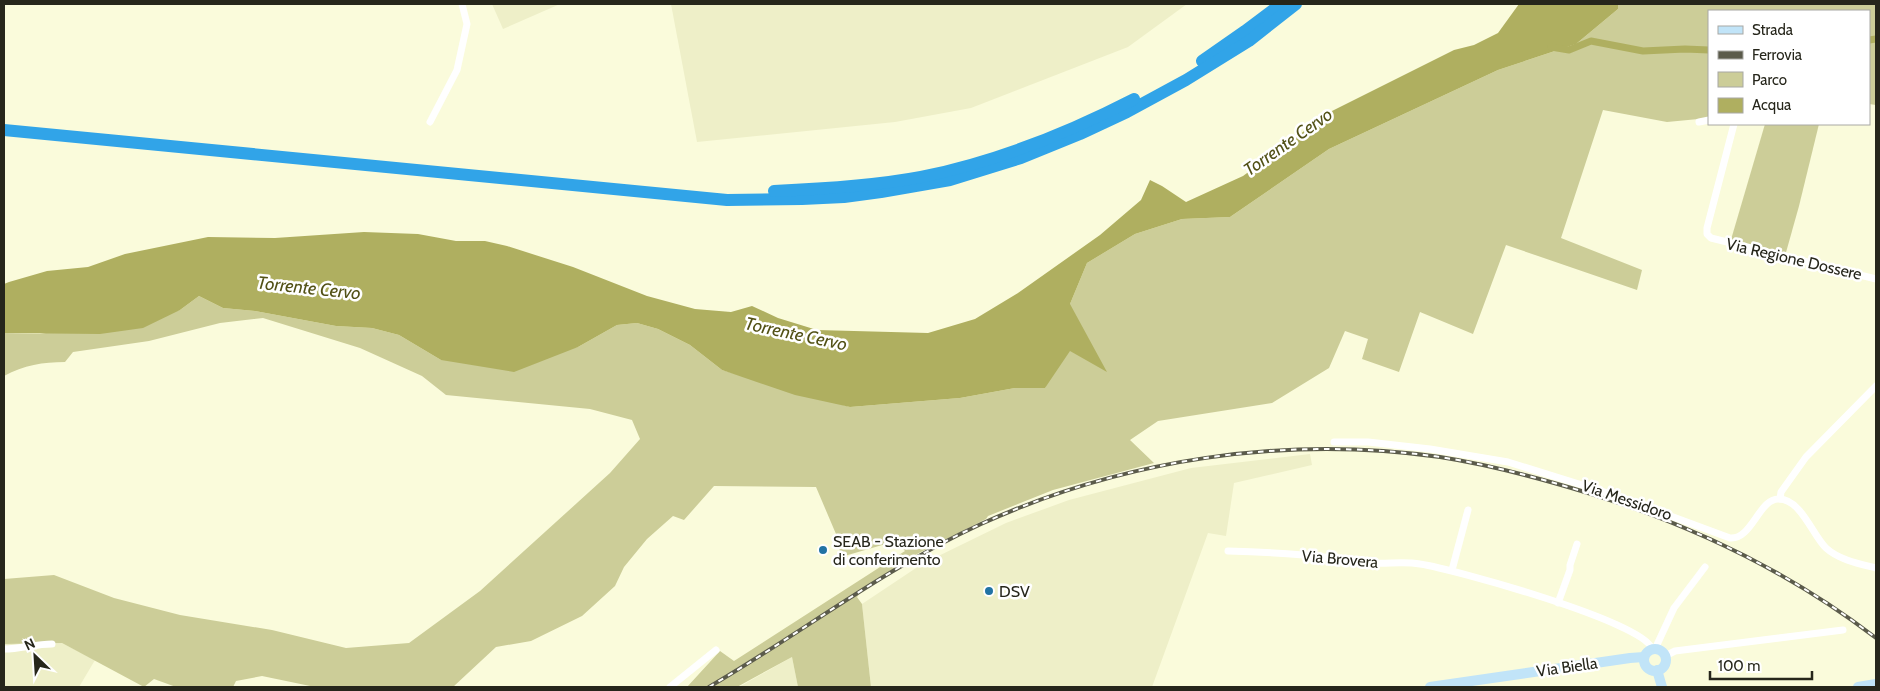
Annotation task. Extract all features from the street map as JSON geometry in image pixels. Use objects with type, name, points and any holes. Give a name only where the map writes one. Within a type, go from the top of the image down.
[{"type":"highway","points":[[4,121],[725,194],[842,187],[921,177],[980,162],[1018,150],[1074,127],[1184,72],[1245,31],[1280,4]]},
{"type":"highway","points":[[4,130],[727,200],[844,197],[950,180],[1021,158],[1080,134],[1127,112],[1186,80],[1249,41],[1296,4]]},
{"type":"street","points":[[430,122],[457,70],[467,24],[462,4]]},
{"type":"street","points":[[1699,122],[1708,120]]},
{"type":"street","name":"Via Regione Dossere","points":[[1734,125],[1707,234],[1711,238],[1876,279]]},
{"type":"street","points":[[1876,386],[1806,457],[1781,492],[1780,499],[1786,500],[1805,516],[1818,539],[1827,549],[1839,557],[1876,568]]},
{"type":"street","name":"Via Messidoro","points":[[1334,442],[1368,442],[1430,449],[1508,462],[1611,494],[1737,539],[1768,504],[1775,499],[1780,499]]},
{"type":"street","points":[[1452,570],[1468,510]]},
{"type":"street","points":[[1558,603],[1577,544]]},
{"type":"street","name":"Via Brovera","points":[[1228,551],[1333,558],[1379,564],[1409,562],[1452,570],[1490,580],[1607,621],[1632,632],[1650,644],[1654,649]]},
{"type":"street","points":[[1654,649],[1674,608],[1705,568]]},
{"type":"street","points":[[1665,656],[1675,651],[1843,630]]},
{"type":"street","points":[[4,649],[22,649],[33,644],[52,644]]},
{"type":"street","points":[[1654,649],[1661,651],[1665,656],[1663,666],[1657,670],[1648,668],[1645,664],[1644,658],[1647,652],[1654,649]]},
{"type":"street","points":[[670,687],[716,650]]},
{"type":"street","name":"Via Biella","points":[[1430,687],[1630,658],[1644,658]]},
{"type":"street","points":[[1657,670],[1662,687]]},
{"type":"street","points":[[1858,687],[1876,684]]},
{"type":"shaded area","points":[[492,4],[560,4],[503,29]]},
{"type":"shaded area","points":[[671,4],[1187,4],[1128,47],[971,108],[895,122],[697,142]]},
{"type":"shaded area","points":[[1310,454],[1312,465],[1234,483],[1226,536],[1208,533],[1152,687],[871,687],[862,604],[922,564],[1006,523],[1069,500],[1191,468]]},
{"type":"shaded area","points":[[62,643],[95,660],[79,687],[4,687],[4,644]]},
{"type":"shaded area","points":[[792,657],[798,687],[739,687]]},
{"type":"green space","points":[[1618,4],[1876,4],[1876,105],[1870,104],[1870,10],[1708,10],[1708,118],[1667,122],[1603,110],[1561,238],[1642,270],[1637,290],[1506,245],[1473,334],[1420,312],[1399,372],[1362,359],[1368,339],[1345,331],[1329,368],[1272,403],[1158,421],[1130,440],[1154,463],[1053,490],[988,516],[986,519],[917,554],[864,588],[857,597],[862,604],[871,687],[798,687],[792,657],[737,687],[687,687],[720,651],[734,661],[905,551],[896,541],[841,557],[836,534],[816,487],[714,486],[684,520],[673,516],[647,539],[624,567],[615,586],[582,616],[531,641],[496,647],[453,687],[315,687],[262,676],[236,681],[233,687],[176,687],[154,679],[144,687],[62,643],[4,644],[4,579],[54,575],[114,598],[180,615],[272,630],[346,648],[409,643],[480,591],[610,473],[640,439],[632,420],[590,409],[446,395],[422,376],[360,348],[263,318],[220,323],[149,341],[73,352],[65,362],[34,365],[4,376],[4,333],[40,334],[180,310],[199,296],[223,308],[255,311],[336,326],[372,328],[399,335],[441,360],[578,347],[617,325],[637,323],[658,329],[690,345],[722,370],[850,407],[960,398],[1015,388],[1045,388],[1070,304],[1087,263],[1135,234],[1182,219],[1230,217],[1329,149],[1498,70],[1576,44],[1618,9]]},
{"type":"green space","points":[[1765,125],[1819,125],[1785,256],[1730,243]]},
{"type":"water","name":"Torrente Cervo","points":[[1519,4],[1618,4],[1618,9],[1576,44],[1498,70],[1329,149],[1230,217],[1182,219],[1135,234],[1087,263],[1070,304],[1107,372],[1070,351],[1045,388],[1015,388],[960,398],[850,407],[795,395],[722,370],[690,345],[658,329],[637,323],[617,325],[578,347],[514,372],[441,360],[399,335],[372,328],[336,326],[255,311],[223,308],[199,296],[180,310],[143,328],[100,334],[4,333],[4,284],[47,271],[88,267],[125,254],[208,237],[275,238],[364,232],[418,234],[456,241],[485,241],[507,246],[573,267],[647,296],[695,309],[731,312],[752,306],[778,318],[817,330],[928,333],[975,319],[1018,293],[1100,235],[1141,200],[1150,180],[1186,202],[1243,176],[1330,112],[1454,50],[1474,45],[1498,33]]},
{"type":"waterway","points":[[1870,40],[1876,39]]},
{"type":"waterway","points":[[1551,47],[1569,50],[1591,41],[1643,51],[1708,50]]},
{"type":"railway","points":[[709,687],[877,581],[945,541],[981,524],[1035,502],[1091,483],[1148,468],[1264,451],[1323,449],[1382,451],[1440,457],[1515,472],[1588,493],[1665,520],[1739,553],[1809,592],[1876,638]]},
{"type":"place","name":"SEAB - Stazione di conferimento","points":[[823,550]]},
{"type":"place","name":"DSV","points":[[989,591]]}]
